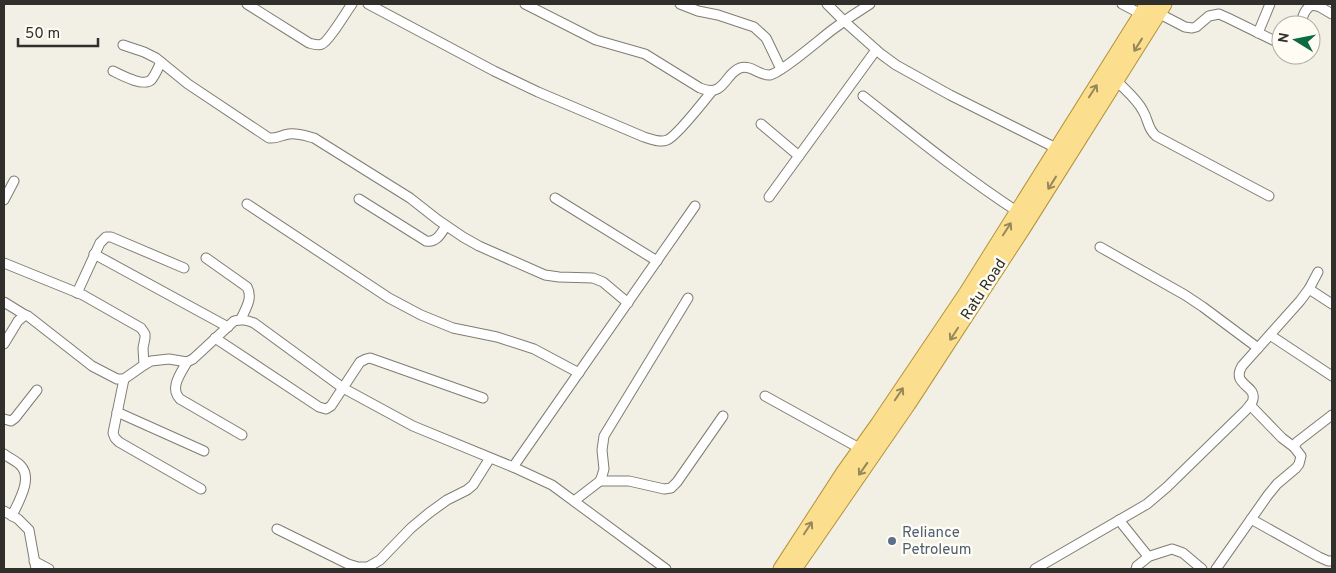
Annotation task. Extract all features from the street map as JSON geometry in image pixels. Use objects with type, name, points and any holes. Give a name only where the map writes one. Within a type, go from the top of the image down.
[{"type":"main road","name":"Ratu Road","points":[[781,569],[961,302],[1018,212],[1116,80],[1153,9]]},
{"type":"main road","name":"Ratu Road","points":[[794,569],[908,404],[1018,236],[1063,151],[1153,9]]},
{"type":"street","points":[[247,4],[309,43],[316,45],[321,44],[327,39],[352,4]]},
{"type":"street","points":[[368,4],[494,72],[644,137],[658,141],[666,141],[674,135],[712,91],[719,88],[737,69],[748,67],[763,74],[770,74],[781,69],[844,21],[870,4]]},
{"type":"street","points":[[525,4],[596,40],[645,54],[700,88],[712,91]]},
{"type":"street","points":[[680,4],[754,27],[766,38],[781,69]]},
{"type":"street","points":[[827,4],[876,50],[896,65],[950,95],[1063,151]]},
{"type":"street","points":[[1122,4],[1153,9],[1185,27],[1192,28],[1209,16],[1219,14],[1271,39]]},
{"type":"street","points":[[1258,32],[1270,4]]},
{"type":"street","points":[[1304,15],[1308,7],[1312,5],[1332,14]]},
{"type":"street","points":[[123,45],[156,58],[188,84],[263,135],[273,139],[288,134],[314,138],[410,198],[446,226],[479,246],[546,275],[593,278],[603,282],[628,303]]},
{"type":"street","points":[[769,197],[876,50]]},
{"type":"street","points":[[113,71],[140,82],[148,82],[152,79],[161,62]]},
{"type":"street","points":[[1116,80],[1140,105],[1151,131],[1156,136],[1269,196]]},
{"type":"street","points":[[863,96],[930,150],[1018,212]]},
{"type":"street","points":[[761,124],[799,156]]},
{"type":"street","points":[[4,200],[14,181]]},
{"type":"street","points":[[555,198],[657,261]]},
{"type":"street","points":[[359,199],[426,241],[436,239],[446,226]]},
{"type":"street","points":[[247,204],[389,298],[421,315],[453,328],[497,337],[534,349],[579,373]]},
{"type":"street","points":[[513,467],[695,206]]},
{"type":"street","points":[[78,293],[94,254],[106,237],[112,237],[184,268]]},
{"type":"street","points":[[1100,247],[1204,307],[1258,348]]},
{"type":"street","points":[[94,254],[228,327]]},
{"type":"street","points":[[206,258],[246,287],[250,293],[250,298],[241,319]]},
{"type":"street","points":[[4,263],[78,293],[141,328],[145,334],[143,348],[144,364]]},
{"type":"street","points":[[1035,569],[1147,504],[1167,487],[1250,405],[1254,398],[1252,392],[1240,379],[1239,371],[1300,301],[1318,272]]},
{"type":"street","points":[[1309,289],[1332,304]]},
{"type":"street","points":[[574,501],[600,481],[604,469],[602,450],[604,436],[688,298]]},
{"type":"street","points":[[4,302],[25,315],[32,317],[92,366],[116,379],[124,379],[151,361],[169,359],[187,362],[193,360],[234,321],[241,319],[254,323],[343,388],[413,426],[552,485],[666,569]]},
{"type":"street","points":[[4,344],[18,321],[25,315]]},
{"type":"street","points":[[1270,335],[1332,376]]},
{"type":"street","points":[[215,338],[326,410],[332,406],[360,362],[370,358],[483,398]]},
{"type":"street","points":[[187,362],[175,384],[174,390],[176,395],[242,434]]},
{"type":"street","points":[[124,379],[113,433],[115,438],[201,489]]},
{"type":"street","points":[[4,419],[11,421],[15,418],[37,390]]},
{"type":"street","points":[[765,396],[861,449]]},
{"type":"street","points":[[1216,569],[1272,489],[1293,471],[1299,464],[1301,456],[1250,405]]},
{"type":"street","points":[[118,412],[204,451]]},
{"type":"street","points":[[1294,447],[1304,435],[1332,415]]},
{"type":"street","points":[[600,481],[629,481],[664,489],[671,488],[723,416]]},
{"type":"street","points":[[4,454],[21,465],[26,479],[24,487],[8,513],[18,519],[29,530],[35,565],[49,569]]},
{"type":"street","points":[[277,529],[348,564],[358,567],[368,566],[380,560],[429,513],[473,485],[490,458]]},
{"type":"street","points":[[1252,519],[1319,557],[1332,561]]},
{"type":"street","points":[[1119,520],[1147,557]]},
{"type":"street","points":[[1136,569],[1147,557],[1172,549],[1183,553],[1202,569]]},
{"type":"place","name":"Reliance Petroleum","points":[[892,541]]}]
